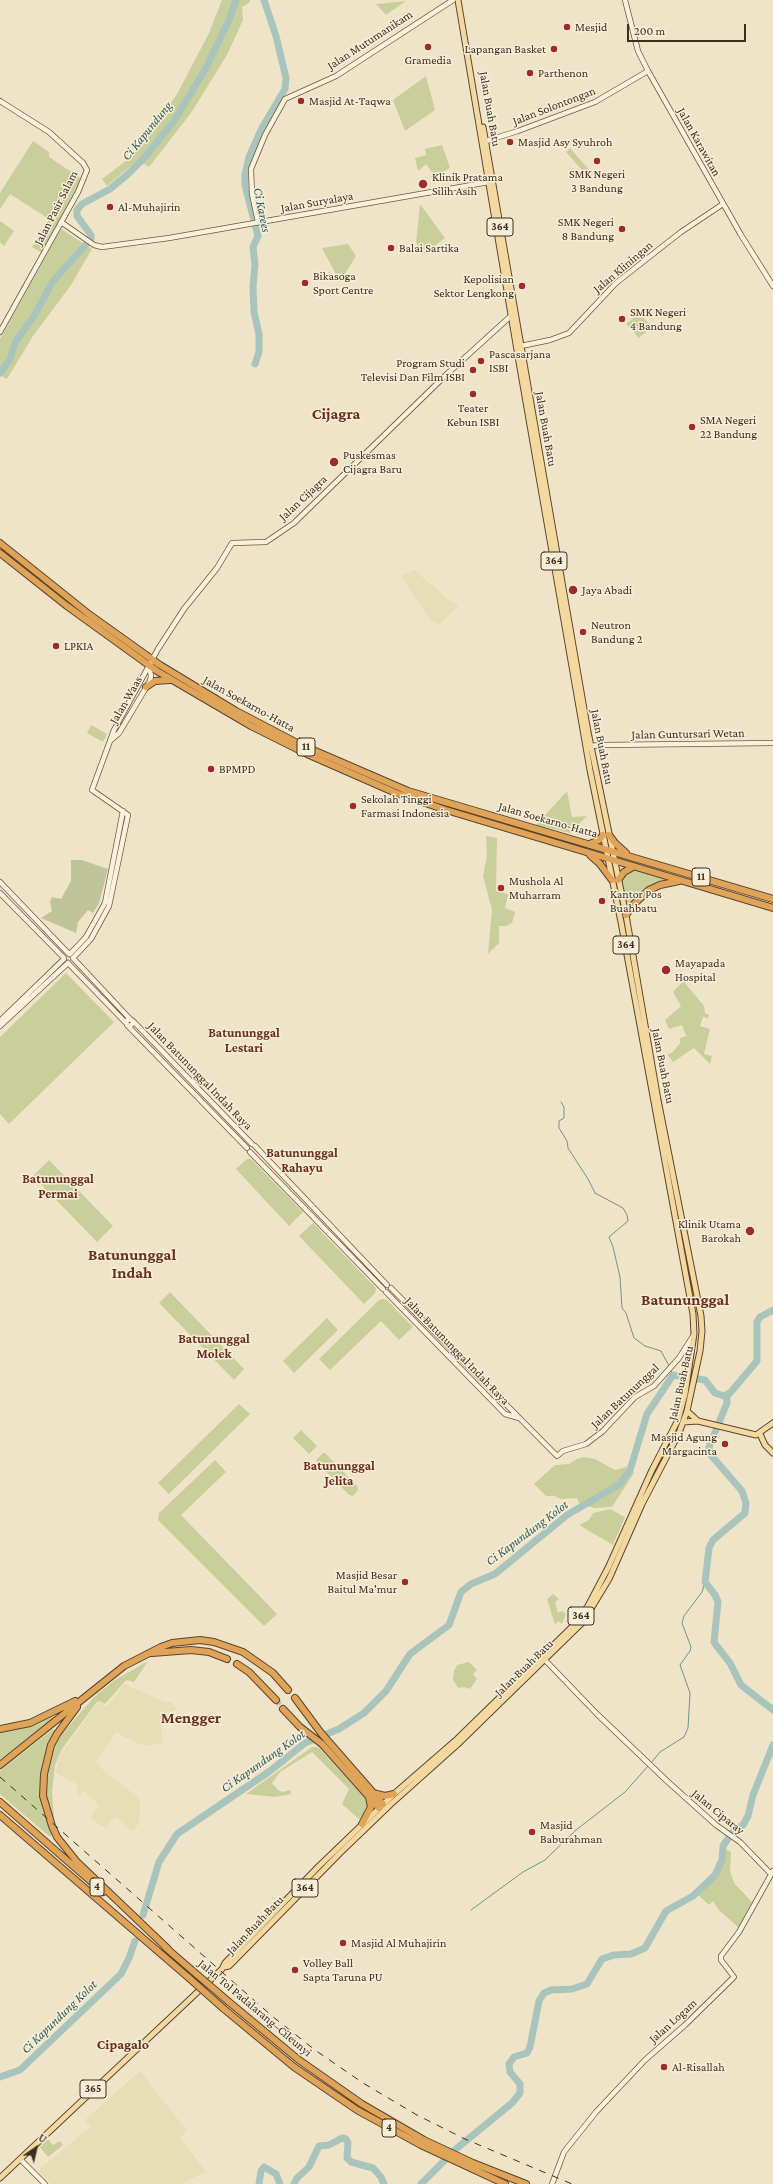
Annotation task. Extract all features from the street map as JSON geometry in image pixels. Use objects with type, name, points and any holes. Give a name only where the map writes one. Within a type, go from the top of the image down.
[{"type":"highway","name":"Jalan Soekarno-Hatta","points":[[0,543],[79,606],[152,660],[260,724],[312,749],[396,786],[773,899]]},
{"type":"highway","name":"Jalan Soekarno-Hatta","points":[[0,553],[67,606],[149,666],[174,682],[272,737],[396,793],[615,862],[773,908]]},
{"type":"highway","points":[[146,687],[160,680],[174,682]]},
{"type":"highway","points":[[589,844],[600,840],[606,835],[628,855]]},
{"type":"highway","points":[[587,852],[615,880],[624,872],[633,867]]},
{"type":"highway","points":[[626,916],[634,904],[649,890],[660,885],[681,880]]},
{"type":"highway","points":[[0,1765],[124,1666],[148,1653],[172,1643],[200,1640],[214,1642],[255,1659],[273,1673],[288,1690]]},
{"type":"highway","points":[[148,1653],[192,1650],[209,1652],[227,1659]]},
{"type":"highway","points":[[237,1664],[250,1672],[276,1700]]},
{"type":"highway","points":[[0,1728],[30,1723],[90,1692]]},
{"type":"highway","points":[[90,1692],[71,1713],[51,1745],[44,1774],[43,1796],[47,1814],[57,1837],[77,1862],[168,1950]]},
{"type":"highway","points":[[295,1698],[370,1794],[371,1807],[362,1824]]},
{"type":"highway","points":[[284,1709],[300,1727],[322,1744],[383,1808]]},
{"type":"highway","points":[[370,1794],[385,1796],[394,1794]]},
{"type":"highway","name":"Jalan Tol Padalarang–Cileunyi","points":[[0,1802],[168,1950],[299,2060],[362,2104],[422,2143]]},
{"type":"highway","name":"Jalan Tol Padalarang–Cileunyi","points":[[0,1815],[224,2009],[294,2067],[357,2110],[505,2184]]},
{"type":"highway","name":"Jalan Tol Padalarang–Cileunyi","points":[[471,2166],[526,2184]]},
{"type":"main road","name":"Jalan Buah Batu","points":[[460,0],[486,141],[513,314],[517,353],[606,835],[615,862],[615,880],[640,1010],[684,1222],[701,1316],[702,1331],[697,1365],[687,1411],[683,1422],[610,1569]]},
{"type":"main road","name":"Jalan Buah Batu","points":[[224,1967],[229,1966],[383,1808],[545,1660],[583,1622],[606,1578],[652,1470],[678,1420],[691,1361],[694,1334],[693,1314],[640,1010],[626,916],[606,848],[606,835],[591,746],[521,346],[513,314],[489,182],[460,0]]},
{"type":"main road","points":[[677,1224],[684,1222]]},
{"type":"main road","points":[[687,1411],[698,1421]]},
{"type":"main road","points":[[683,1422],[698,1421],[759,1436],[773,1453]]},
{"type":"main road","points":[[759,1436],[773,1423]]},
{"type":"main road","name":"Jalan Buah Batu","points":[[20,2158],[224,1967],[225,1963],[247,1940],[362,1824],[383,1808],[394,1794],[444,1753],[575,1624],[606,1578]]},
{"type":"main road","name":"365","points":[[0,2178],[20,2158]]},
{"type":"street","name":"Jalan Mutumanikam","points":[[257,223],[252,194],[251,169],[265,135],[285,99],[336,76],[453,0]]},
{"type":"street","name":"Jalan Karawitan","points":[[625,0],[638,51],[648,71],[723,204],[773,286]]},
{"type":"street","name":"Jalan Solontongan","points":[[486,141],[518,131],[595,102],[648,71]]},
{"type":"street","name":"Jalan Pasir Salam","points":[[0,101],[48,132],[86,168],[84,180],[0,332]]},
{"type":"street","name":"Jalan Suryalaya","points":[[61,222],[94,245],[109,246],[257,223],[489,182]]},
{"type":"street","name":"Jalan Kliningan","points":[[521,346],[569,334],[616,283],[681,232],[723,204]]},
{"type":"street","name":"Jalan Cijagra","points":[[152,660],[184,609],[217,568],[232,543],[266,542],[294,522],[447,374],[513,314]]},
{"type":"street","points":[[517,353],[521,346]]},
{"type":"street","name":"Jalan Waas","points":[[71,956],[91,939],[109,906],[128,815],[92,790],[114,730],[152,660]]},
{"type":"street","name":"Jalan Waas","points":[[111,741],[119,733],[146,687],[151,676],[149,666]]},
{"type":"street","name":"Jalan Guntursari Wetan","points":[[591,746],[773,743]]},
{"type":"street","points":[[0,1026],[71,956],[86,937],[105,903],[123,811]]},
{"type":"street","name":"Jalan Batununggal Indah Raya","points":[[0,882],[132,1021],[254,1145],[389,1286],[557,1456]]},
{"type":"street","points":[[0,892],[126,1022],[132,1021]]},
{"type":"street","points":[[0,1021],[71,956]]},
{"type":"street","points":[[129,1027],[132,1021]]},
{"type":"street","name":"Jalan Batununggal Indah Raya","points":[[126,1022],[129,1027],[505,1414],[519,1418]]},
{"type":"street","points":[[249,1144],[254,1145],[255,1150],[249,1150],[249,1144]]},
{"type":"street","points":[[384,1290],[389,1286]]},
{"type":"street","name":"Jalan Batununggal","points":[[557,1456],[563,1451],[586,1444],[592,1440],[614,1421],[635,1397],[654,1386],[672,1364],[679,1358],[694,1334]]},
{"type":"street","points":[[679,1358],[691,1361]]},
{"type":"street","name":"Jalan Ciparay","points":[[545,1660],[597,1714],[696,1808],[733,1837],[772,1872]]},
{"type":"street","name":"Jalan Logam","points":[[552,2182],[564,2152],[596,2112],[656,2049],[686,2025],[734,1977],[721,1960],[721,1956],[737,1936],[772,1872]]},
{"type":"street","points":[[20,2158],[45,2184]]},
{"type":"shaded area","points":[[414,570],[449,600],[459,605],[440,624],[431,621],[401,576]]},
{"type":"shaded area","points":[[124,1684],[163,1701],[173,1703],[176,1710],[165,1713],[161,1717],[162,1743],[147,1746],[126,1738],[117,1732],[96,1761],[104,1771],[139,1798],[141,1807],[139,1823],[133,1831],[115,1817],[105,1828],[90,1818],[99,1805],[83,1790],[79,1796],[76,1784],[56,1773],[59,1757],[98,1702],[107,1707]]},
{"type":"shaded area","points":[[140,2071],[187,2131],[180,2137],[207,2173],[196,2176],[183,2184],[51,2184],[38,2170],[91,2127],[85,2120]]},
{"type":"green space","points":[[222,0],[250,0],[250,2],[242,7],[243,20],[227,55],[191,113],[149,167],[138,160],[107,186],[102,179],[132,156],[177,94],[209,33]]},
{"type":"green space","points":[[406,1],[386,15],[376,4]]},
{"type":"green space","points":[[426,76],[435,110],[405,131],[393,100]]},
{"type":"green space","points":[[33,141],[49,152],[49,157],[82,179],[42,253],[32,247],[49,219],[10,194],[0,209],[0,193]]},
{"type":"green space","points":[[442,145],[450,168],[435,177],[426,164],[418,171],[415,158],[426,155],[425,149]]},
{"type":"green space","points":[[570,148],[591,172],[587,176],[566,152]]},
{"type":"green space","points":[[420,204],[445,238],[424,254],[416,243]]},
{"type":"green space","points":[[0,221],[14,231],[4,246],[0,242]]},
{"type":"green space","points":[[61,229],[92,249],[71,285],[33,336],[7,379],[0,375],[0,339]]},
{"type":"green space","points":[[348,244],[356,256],[340,282],[322,248]]},
{"type":"green space","points":[[639,313],[652,327],[639,338],[626,324]]},
{"type":"green space","points":[[91,725],[107,734],[103,742],[87,733]]},
{"type":"green space","points":[[567,791],[572,817],[587,816],[570,833],[536,825]]},
{"type":"green space","points":[[486,836],[497,838],[496,891],[508,894],[505,908],[515,912],[512,923],[506,926],[499,926],[499,943],[488,954],[492,910],[483,876],[487,856]]},
{"type":"green space","points":[[71,860],[82,860],[108,869],[99,903],[93,913],[88,910],[78,922],[76,933],[41,918],[52,911],[50,902],[52,897],[61,899],[71,881]]},
{"type":"green space","points":[[635,868],[678,880],[660,884],[625,914],[619,880],[623,875]]},
{"type":"green space","points":[[66,973],[114,1022],[9,1124],[0,1114],[0,1037]]},
{"type":"green space","points":[[687,977],[690,979],[685,983],[704,1006],[705,1013],[709,1015],[708,1018],[703,1017],[700,1026],[710,1029],[704,1054],[712,1056],[710,1064],[694,1048],[673,1062],[667,1054],[672,1053],[680,1043],[680,1038],[686,1036],[682,1025],[669,1029],[665,1020],[681,1006],[673,992]]},
{"type":"green space","points":[[247,1159],[251,1159],[303,1212],[289,1226],[236,1169]]},
{"type":"green space","points":[[49,1160],[113,1226],[97,1242],[33,1176]]},
{"type":"green space","points":[[313,1223],[376,1288],[375,1293],[364,1304],[299,1236]]},
{"type":"green space","points":[[170,1292],[244,1369],[234,1380],[159,1303]]},
{"type":"green space","points":[[379,1300],[387,1300],[413,1327],[399,1340],[381,1321],[330,1370],[319,1359]]},
{"type":"green space","points":[[327,1318],[338,1330],[294,1373],[283,1361]]},
{"type":"green space","points":[[239,1404],[250,1414],[169,1494],[158,1483]]},
{"type":"green space","points":[[301,1430],[317,1446],[309,1454],[293,1438]]},
{"type":"green space","points":[[323,1453],[325,1453],[357,1486],[358,1490],[353,1496],[349,1495],[317,1462],[316,1460]]},
{"type":"green space","points":[[584,1457],[595,1459],[615,1470],[626,1467],[634,1473],[612,1507],[594,1508],[579,1503],[577,1498],[561,1499],[554,1496],[546,1496],[534,1484],[555,1465],[569,1464]]},
{"type":"green space","points":[[215,1460],[226,1472],[181,1515],[277,1614],[264,1626],[158,1520],[159,1513]]},
{"type":"green space","points":[[610,1509],[625,1517],[613,1545],[579,1525],[589,1520],[593,1513]]},
{"type":"green space","points":[[553,1594],[559,1599],[555,1602],[558,1613],[562,1611],[566,1614],[562,1624],[558,1621],[555,1625],[547,1599]]},
{"type":"green space","points":[[148,1661],[134,1682],[126,1680],[105,1704],[99,1701],[96,1703],[62,1749],[55,1765],[52,1793],[54,1817],[51,1817],[49,1815],[46,1796],[47,1778],[54,1747],[62,1734],[94,1697],[115,1680]]},
{"type":"green space","points":[[469,1662],[477,1670],[473,1674],[477,1679],[470,1689],[464,1687],[458,1688],[453,1680],[454,1671],[457,1665]]},
{"type":"green space","points":[[52,1715],[54,1718],[0,1759],[0,1731]]},
{"type":"green space","points":[[53,1729],[56,1732],[52,1738],[43,1762],[40,1791],[42,1809],[52,1835],[50,1837],[0,1794],[0,1771]]},
{"type":"green space","points":[[312,1747],[318,1747],[368,1801],[369,1811],[359,1819],[342,1804],[349,1789],[312,1752],[280,1772],[272,1783],[278,1790],[283,1792],[290,1790],[291,1794],[275,1797],[246,1794]]},
{"type":"green space","points":[[725,1849],[731,1852],[730,1871],[734,1883],[752,1902],[739,1928],[719,1910],[713,1901],[709,1905],[698,1895],[720,1870]]},
{"type":"green space","points":[[48,2139],[53,2145],[60,2141],[63,2145],[48,2157],[40,2147]]},
{"type":"waterway","name":"Ci Kapundung","points":[[0,373],[10,359],[16,341],[34,316],[53,281],[91,239],[91,235],[77,216],[77,210],[82,204],[110,189],[128,174],[144,158],[174,121],[206,68],[229,20],[236,0]]},
{"type":"waterway","name":"Ci Karees","points":[[255,364],[259,352],[259,334],[254,312],[253,287],[255,265],[253,247],[258,236],[245,185],[245,174],[249,157],[262,128],[285,89],[286,78],[276,36],[264,0]]},
{"type":"waterway","points":[[561,1102],[564,1107],[564,1118],[559,1121],[559,1128],[567,1141],[568,1148],[588,1179],[595,1193],[623,1208],[627,1215],[628,1221],[609,1237],[613,1247],[620,1277],[622,1308],[626,1313],[634,1338],[645,1346],[661,1351],[669,1366]]},
{"type":"waterway","name":"Ci Kapundung Kolot","points":[[143,1915],[159,1862],[177,1834],[270,1771],[305,1743],[339,1729],[364,1713],[386,1691],[410,1654],[449,1625],[461,1592],[471,1584],[495,1574],[567,1515],[620,1484],[630,1470],[647,1414],[673,1375],[705,1380],[715,1393],[724,1396],[730,1393],[757,1361],[757,1322],[760,1317],[773,1310]]},
{"type":"waterway","name":"Ci Kapundung Kolot","points":[[671,1371],[673,1375]]},
{"type":"waterway","points":[[727,1395],[727,1403],[709,1447],[710,1454],[742,1491],[746,1503],[745,1513],[713,1540],[709,1548],[705,1582],[715,1595],[718,1602],[714,1642],[730,1663],[741,1685],[773,1710]]},
{"type":"waterway","points":[[651,1763],[660,1752],[684,1737],[688,1728],[690,1693],[680,1665],[690,1651],[691,1647],[682,1623],[684,1616],[702,1592],[705,1582]]},
{"type":"waterway","points":[[421,2184],[456,2149],[512,2103],[520,2093],[520,2084],[510,2072],[509,2064],[514,2057],[527,2053],[530,2047],[539,2001],[544,1993],[551,1990],[572,1989],[587,1984],[602,1959],[614,1955],[631,1954],[645,1948],[666,1911],[693,1896],[715,1875],[722,1860],[723,1846],[733,1831],[743,1825],[748,1816],[753,1795],[773,1745]]},
{"type":"waterway","points":[[471,1910],[523,1872],[545,1860],[576,1830],[625,1792],[649,1765]]},
{"type":"waterway","name":"Ci Kapundung Kolot","points":[[0,2077],[20,2070],[121,1974],[135,1941]]},
{"type":"waterway","points":[[294,2184],[297,2178],[309,2167],[319,2146],[329,2145],[342,2138],[346,2139],[348,2143],[347,2158],[351,2162],[373,2168],[381,2177],[384,2184]]},
{"type":"waterway","points":[[259,2184],[261,2171],[264,2167],[276,2174],[280,2184]]},
{"type":"tunnel","points":[[276,1700],[283,1709]]},
{"type":"railway","points":[[0,1777],[272,2016],[315,2050],[363,2083],[417,2115],[465,2139],[572,2184]]},
{"type":"place","name":"Mesjid","points":[[567,27]]},
{"type":"place","name":"Gramedia","points":[[428,47]]},
{"type":"place","name":"Lapangan Basket","points":[[554,49]]},
{"type":"place","name":"Parthenon","points":[[530,73]]},
{"type":"place","name":"Masjid At-Taqwa","points":[[301,101]]},
{"type":"place","name":"Masjid Asy Syuhroh","points":[[510,142]]},
{"type":"place","name":"SMK Negeri 3 Bandung","points":[[597,161]]},
{"type":"place","name":"Klinik Pratama Silih Asih","points":[[423,184]]},
{"type":"place","name":"Al-Muhajirin","points":[[110,207]]},
{"type":"place","name":"SMK Negeri 8 Bandung","points":[[622,229]]},
{"type":"place","name":"Balai Sartika","points":[[391,248]]},
{"type":"place","name":"Bikasoga Sport Centre","points":[[305,283]]},
{"type":"place","name":"Kepolisian Sektor Lengkong","points":[[522,286]]},
{"type":"place","name":"SMK Negeri 4 Bandung","points":[[622,319]]},
{"type":"place","name":"Pascasarjana ISBI","points":[[481,361]]},
{"type":"place","name":"Program Studi Televisi Dan Film ISBI","points":[[473,370]]},
{"type":"place","name":"Teater Kebun ISBI","points":[[473,394]]},
{"type":"place","name":"SMA Negeri 22 Bandung","points":[[692,427]]},
{"type":"place","name":"Puskesmas Cijagra Baru","points":[[334,462]]},
{"type":"place","name":"Jaya Abadi","points":[[573,590]]},
{"type":"place","name":"Neutron Bandung 2","points":[[583,632]]},
{"type":"place","name":"LPKIA","points":[[56,646]]},
{"type":"place","name":"BPMPD","points":[[211,769]]},
{"type":"place","name":"Sekolah Tinggi Farmasi Indonesia","points":[[353,806]]},
{"type":"place","name":"Mushola Al Muharram","points":[[501,888]]},
{"type":"place","name":"Kantor Pos Buahbatu","points":[[602,901]]},
{"type":"place","name":"Mayapada Hospital","points":[[666,970]]},
{"type":"place","name":"Klinik Utama Barokah","points":[[750,1231]]},
{"type":"place","name":"Masjid Agung Margacinta","points":[[725,1444]]},
{"type":"place","name":"Masjid Besar Baitul Ma'mur","points":[[405,1582]]},
{"type":"place","name":"Masjid Baburahman","points":[[532,1832]]},
{"type":"place","name":"Masjid Al Muhajirin","points":[[343,1943]]},
{"type":"place","name":"Volley Ball Sapta Taruna PU","points":[[295,1970]]},
{"type":"place","name":"Al-Risallah","points":[[664,2067]]},
{"type":"district","name":"Cijagra","points":[[336,414]]},
{"type":"district","name":"Batununggal Lestari","points":[[244,1040]]},
{"type":"district","name":"Batununggal Rahayu","points":[[302,1160]]},
{"type":"district","name":"Batununggal Permai","points":[[58,1186]]},
{"type":"district","name":"Batununggal Indah","points":[[132,1264]]},
{"type":"district","name":"Batununggal","points":[[685,1300]]},
{"type":"district","name":"Batununggal Molek","points":[[214,1346]]},
{"type":"district","name":"Batununggal Jelita","points":[[339,1474]]},
{"type":"district","name":"Mengger","points":[[191,1718]]},
{"type":"district","name":"Cipagalo","points":[[123,2045]]}]
